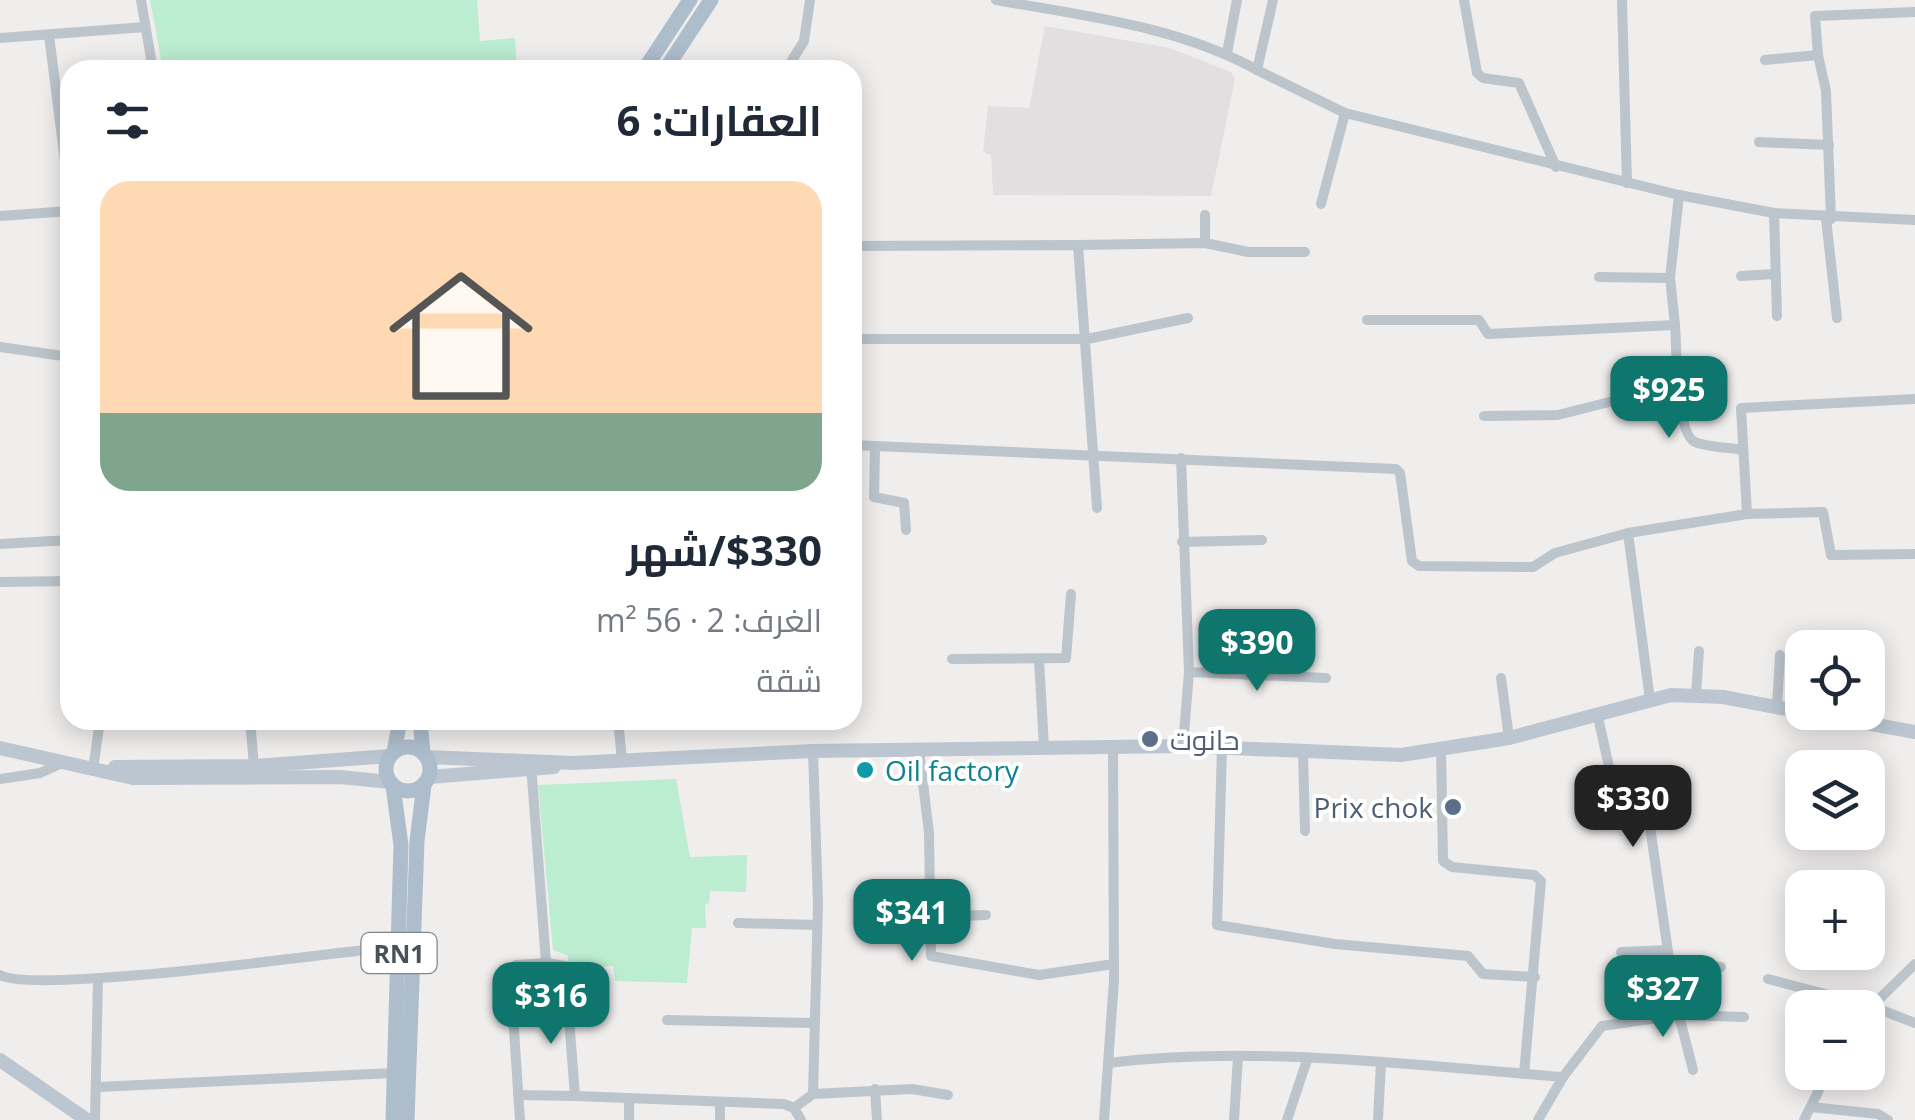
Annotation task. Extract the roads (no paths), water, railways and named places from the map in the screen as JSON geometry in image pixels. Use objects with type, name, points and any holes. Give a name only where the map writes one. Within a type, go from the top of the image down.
[{"type":"main road","points":[[651,60],[690,0]]},
{"type":"main road","points":[[672,60],[712,0]]},
{"type":"main road","name":"RN1","points":[[394,1120],[400,845],[386,766],[398,730]]},
{"type":"main road","name":"RN1","points":[[407,1120],[417,842],[426,781],[421,730]]},
{"type":"main road","points":[[392,754],[412,748],[425,755]]},
{"type":"main road","points":[[392,784],[405,791],[426,781]]},
{"type":"street","points":[[141,0],[151,60]]},
{"type":"street","points":[[792,60],[804,41],[810,0]]},
{"type":"street","points":[[996,0],[1172,35],[1226,53],[1345,113],[1556,167],[1774,213],[1828,219],[1915,220]]},
{"type":"street","points":[[1226,53],[1237,0]]},
{"type":"street","points":[[1257,70],[1274,0]]},
{"type":"street","points":[[1464,0],[1477,73],[1483,78],[1520,83],[1556,167]]},
{"type":"street","points":[[1622,0],[1627,183]]},
{"type":"street","points":[[1837,318],[1828,219],[1829,145],[1814,16],[1915,12]]},
{"type":"street","points":[[0,38],[146,27]]},
{"type":"street","points":[[49,35],[60,122]]},
{"type":"street","points":[[1765,60],[1818,55]]},
{"type":"street","points":[[1321,204],[1345,113]]},
{"type":"street","points":[[1759,142],[1829,145]]},
{"type":"street","points":[[1678,195],[1670,278],[1680,404],[1691,440],[1743,450]]},
{"type":"street","points":[[0,216],[60,212]]},
{"type":"street","points":[[1774,213],[1777,316]]},
{"type":"street","points":[[1205,214],[1205,243]]},
{"type":"street","points":[[862,246],[1205,243],[1248,252],[1305,252]]},
{"type":"street","points":[[1078,245],[1088,339],[1097,508]]},
{"type":"street","points":[[1741,276],[1776,274]]},
{"type":"street","points":[[1599,278],[1670,278]]},
{"type":"street","points":[[862,339],[1088,339],[1188,318]]},
{"type":"street","points":[[1368,320],[1479,320],[1488,334],[1676,325]]},
{"type":"street","points":[[0,347],[60,356]]},
{"type":"street","points":[[1747,514],[1741,408],[1915,399]]},
{"type":"street","points":[[1484,416],[1558,415],[1617,400],[1680,404]]},
{"type":"street","points":[[862,446],[1396,469],[1400,473],[1412,561],[1419,566],[1533,567],[1555,553],[1628,533],[1747,514],[1825,513],[1828,550],[1837,557],[1915,554]]},
{"type":"street","points":[[875,448],[874,497],[904,503],[906,530]]},
{"type":"street","points":[[1182,458],[1189,672],[1183,746]]},
{"type":"street","points":[[1628,533],[1650,700]]},
{"type":"street","points":[[1182,542],[1262,540]]},
{"type":"street","points":[[0,544],[60,541]]},
{"type":"street","points":[[0,582],[60,580]]},
{"type":"street","points":[[952,658],[1060,660],[1068,654],[1072,594]]},
{"type":"street","points":[[1696,694],[1700,651]]},
{"type":"street","points":[[1777,706],[1780,655]]},
{"type":"street","points":[[1039,660],[1044,747]]},
{"type":"street","points":[[1189,672],[1326,678]]},
{"type":"street","points":[[1502,678],[1509,738]]},
{"type":"street","points":[[426,781],[531,765],[813,751],[1183,746],[1401,755],[1509,738],[1650,700],[1696,694],[1785,708]]},
{"type":"street","points":[[1598,716],[1617,803],[1647,806],[1667,950],[1693,1070]]},
{"type":"street","points":[[1885,727],[1915,732]]},
{"type":"street","points":[[93,768],[99,730]]},
{"type":"street","points":[[251,730],[254,766]]},
{"type":"street","points":[[619,730],[622,760]]},
{"type":"street","points":[[0,748],[67,765],[164,780],[340,777],[392,784]]},
{"type":"street","points":[[1104,1120],[1114,964],[1113,748]]},
{"type":"street","points":[[1222,748],[1217,924],[1335,944],[1468,956],[1483,974],[1535,977]]},
{"type":"street","points":[[1441,749],[1443,860],[1452,867],[1534,875],[1541,881],[1524,1074]]},
{"type":"street","points":[[919,750],[929,833],[929,953],[934,959],[1039,975],[1114,964]]},
{"type":"street","points":[[813,751],[817,925],[813,1094]]},
{"type":"street","points":[[1304,751],[1305,831]]},
{"type":"street","points":[[93,768],[254,766],[392,754]]},
{"type":"street","points":[[425,755],[531,765]]},
{"type":"street","points":[[0,779],[67,765]]},
{"type":"street","points":[[531,765],[546,963]]},
{"type":"street","points":[[931,917],[986,916]]},
{"type":"street","points":[[738,923],[817,925]]},
{"type":"street","points":[[0,975],[20,982],[98,978],[399,946]]},
{"type":"street","points":[[1621,952],[1667,950]]},
{"type":"street","points":[[1670,963],[1721,967]]},
{"type":"street","points":[[520,1120],[510,970],[516,964],[565,966],[575,1096]]},
{"type":"street","points":[[1885,993],[1915,964]]},
{"type":"street","points":[[96,1120],[98,978]]},
{"type":"street","points":[[1768,979],[1806,990]]},
{"type":"street","points":[[1885,1013],[1915,1023]]},
{"type":"street","points":[[1538,1120],[1563,1077],[1602,1026],[1679,1014],[1744,1018]]},
{"type":"street","points":[[667,1020],[812,1023]]},
{"type":"street","points":[[1108,1063],[1180,1054],[1381,1063],[1563,1077]]},
{"type":"street","points":[[1234,1120],[1238,1056]]},
{"type":"street","points":[[0,1060],[87,1120]]},
{"type":"street","points":[[1287,1120],[1308,1060]]},
{"type":"street","points":[[1378,1120],[1381,1063]]},
{"type":"street","points":[[98,1087],[394,1073]]},
{"type":"street","points":[[875,1089],[877,1120]]},
{"type":"street","points":[[794,1108],[813,1094],[875,1089],[948,1095]]},
{"type":"street","points":[[1804,1120],[1819,1090]]},
{"type":"street","points":[[518,1095],[720,1105],[780,1103],[794,1108],[801,1120]]},
{"type":"street","points":[[629,1100],[629,1120]]},
{"type":"street","points":[[720,1105],[720,1120]]},
{"type":"street","points":[[1811,1107],[1878,1114],[1888,1120]]},
{"type":"place","name":"حانوت","points":[[1150,739]]},
{"type":"place","name":"Oil factory","points":[[865,770]]},
{"type":"place","name":"Prix chok","points":[[1453,807]]}]
